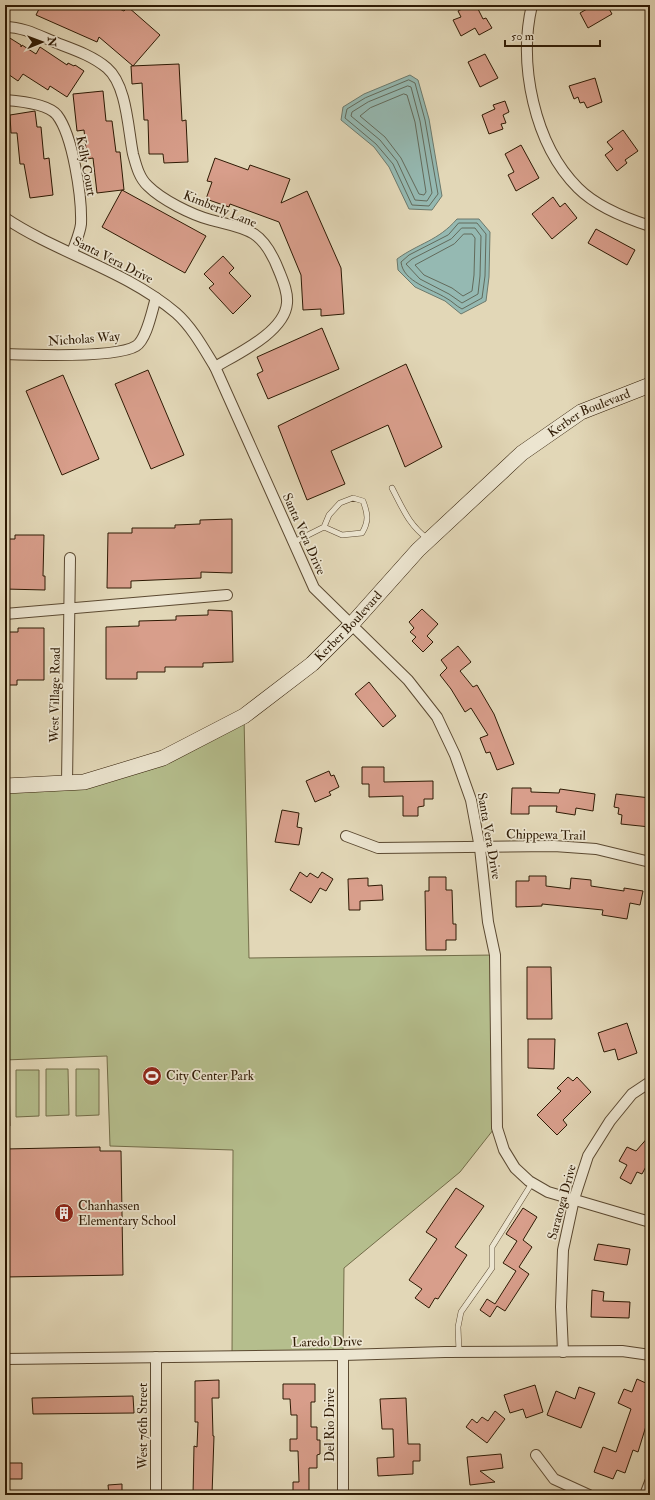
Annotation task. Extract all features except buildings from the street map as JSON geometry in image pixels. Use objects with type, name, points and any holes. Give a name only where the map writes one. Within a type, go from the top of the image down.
[{"type":"street","points":[[532,5],[528,21],[527,48],[530,92],[540,124],[553,154],[578,188],[609,210],[650,226]]},
{"type":"street","name":"Kimberly Lane","points":[[5,28],[21,28],[84,54],[108,69],[115,77],[124,103],[136,167],[147,186],[183,210],[254,234],[266,246],[278,267],[285,287],[287,304],[280,320],[270,333],[215,367]]},
{"type":"street","name":"Kelly Court","points":[[5,100],[39,105],[56,114],[67,135],[80,194],[81,226],[72,253]]},
{"type":"street","name":"Santa Vera Drive","points":[[5,218],[28,233],[142,288],[177,314],[200,344],[215,367],[314,588],[408,680],[437,717],[455,755],[471,800],[480,848],[488,922],[495,955],[497,1128],[504,1150],[515,1168],[532,1183],[548,1192],[650,1222]]},
{"type":"street","name":"Nicholas Way","points":[[5,354],[45,355],[121,352],[137,346],[144,337],[156,298]]},
{"type":"street","name":"Kerber Boulevard","points":[[5,786],[84,782],[164,758],[244,716],[312,664],[351,625],[429,540],[522,452],[581,412],[650,385]]},
{"type":"street","name":"West Village Road","points":[[67,783],[70,558]]},
{"type":"street","points":[[5,614],[227,596]]},
{"type":"street","name":"Chippewa Trail","points":[[346,836],[378,848],[554,846],[596,850],[650,862]]},
{"type":"street","name":"Saratoga Drive","points":[[563,1352],[561,1307],[563,1250],[574,1199],[588,1156],[610,1121],[632,1094],[650,1082]]},
{"type":"street","name":"Laredo Drive","points":[[5,1359],[343,1355],[459,1352],[622,1351],[650,1355]]},
{"type":"street","name":"Del Rio Drive","points":[[343,1355],[343,1495]]},
{"type":"street","name":"West 76th Street","points":[[156,1357],[156,1495]]},
{"type":"street","points":[[536,1455],[554,1479],[589,1495]]},
{"type":"street","points":[[644,1495],[650,1482]]},
{"type":"lane","points":[[392,488],[411,523],[416,530],[429,540]]},
{"type":"lane","points":[[294,542],[324,527],[329,516],[340,503],[353,498],[363,501],[369,515],[362,533],[342,535],[324,527]]},
{"type":"lane","points":[[459,1352],[458,1327],[461,1312],[492,1268],[492,1247],[532,1183]]},
{"type":"green space","name":"City Center Park","points":[[244,716],[249,958],[495,955],[497,1125],[460,1172],[344,1268],[343,1355],[232,1356],[233,1150],[110,1146],[107,1056],[5,1060],[5,785],[67,783],[163,758]]},
{"type":"green space","points":[[46,1069],[68,1069],[69,1115],[46,1116]]},
{"type":"green space","points":[[76,1069],[99,1069],[99,1115],[76,1116]]},
{"type":"green space","points":[[16,1070],[39,1070],[39,1116],[16,1117]]},
{"type":"green space","points":[[5,1079],[9,1079],[10,1126],[5,1126]]},
{"type":"water","points":[[410,75],[418,80],[429,119],[442,196],[432,210],[409,209],[389,167],[374,147],[341,120],[343,107],[364,94]]},
{"type":"water","points":[[457,219],[479,219],[490,232],[489,277],[486,301],[461,314],[445,301],[415,287],[398,270],[397,259],[443,232]]},
{"type":"place","name":"City Center Park","points":[[152,1076]]},
{"type":"place","name":"Chanhassen Elementary School","points":[[64,1213]]}]
